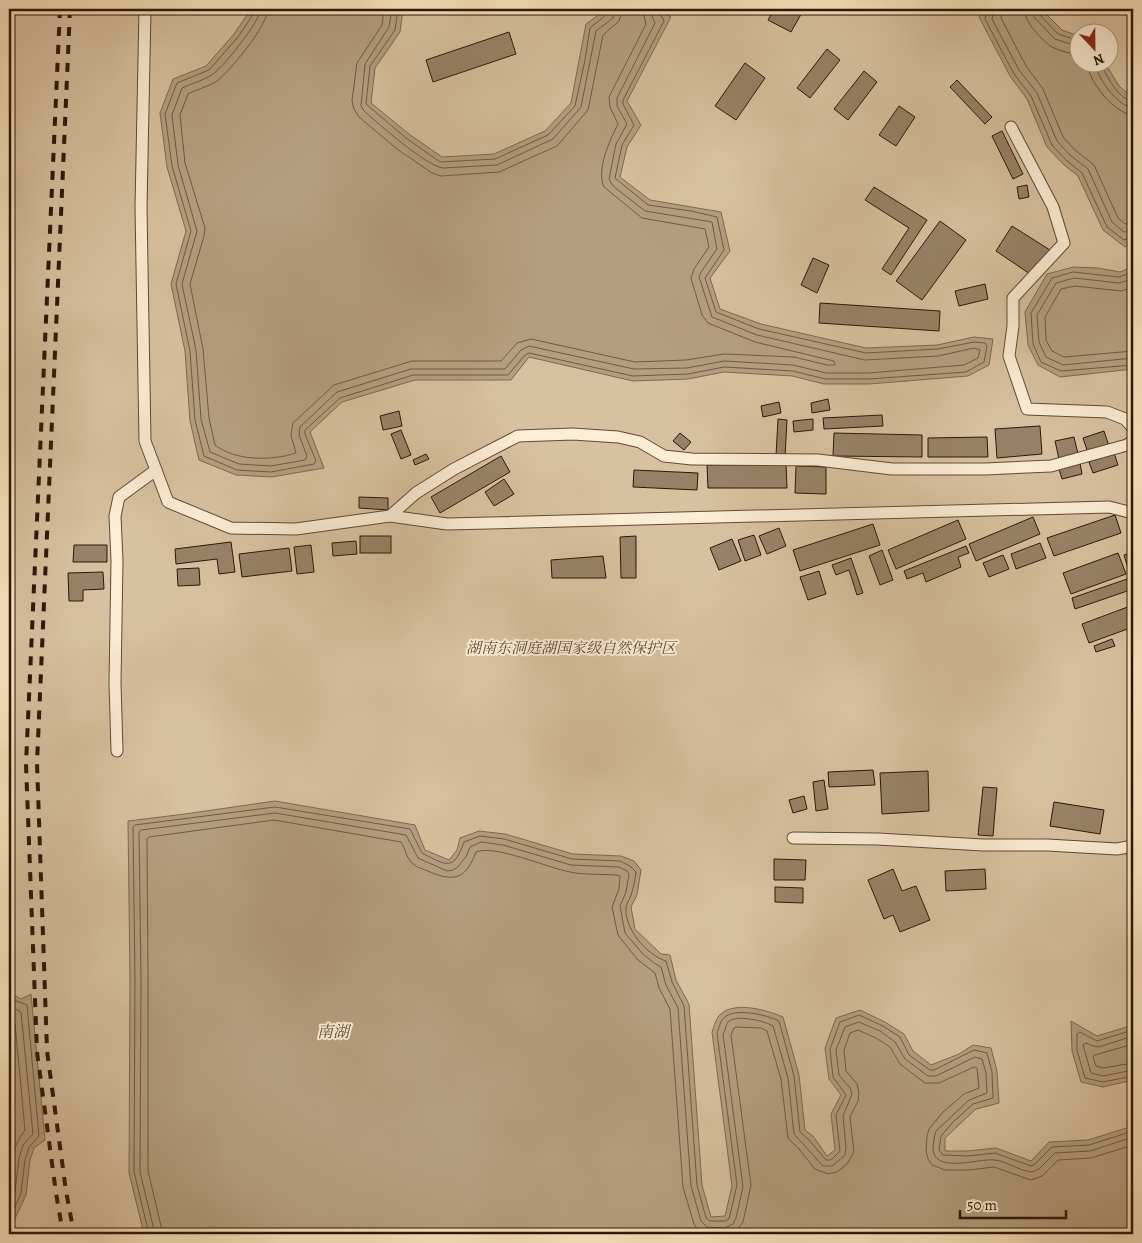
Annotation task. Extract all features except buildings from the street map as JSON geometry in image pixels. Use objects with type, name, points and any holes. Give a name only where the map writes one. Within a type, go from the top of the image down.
[{"type":"street","points":[[145,9],[140,207],[145,431],[146,441],[168,502],[231,528],[296,529],[390,516],[447,524],[1108,507],[1133,513]]},
{"type":"street","points":[[1011,127],[1053,207],[1064,243],[1013,298],[1013,326],[1009,356],[1027,408],[1107,412],[1126,419],[1133,428]]},
{"type":"street","points":[[390,516],[416,493],[454,469],[518,436],[573,434],[618,438],[640,442],[664,456],[692,459],[818,460],[892,469],[985,469],[1051,466],[1128,445],[1133,441]]},
{"type":"street","points":[[117,751],[115,516],[119,497],[156,470]]},
{"type":"street","points":[[793,838],[878,839],[982,845],[1047,845],[1117,849],[1133,846]]},
{"type":"green space","name":"湖南东洞庭湖国家级自然保护区","points":[[9,9],[1133,9],[1133,1234],[9,1234]]},
{"type":"water","points":[[251,9],[403,9],[400,32],[375,68],[371,103],[409,134],[442,157],[494,154],[545,131],[571,103],[586,24],[607,9],[658,9],[671,17],[627,101],[641,125],[627,147],[620,177],[650,200],[721,212],[730,251],[710,278],[720,309],[761,324],[866,348],[937,345],[974,337],[993,339],[989,365],[968,376],[869,384],[824,384],[792,376],[724,372],[688,379],[633,381],[529,357],[511,380],[415,380],[342,402],[310,432],[324,468],[272,477],[236,475],[199,460],[190,421],[185,351],[171,284],[186,231],[167,167],[160,113],[173,79],[206,66],[234,34]]},
{"type":"water","points":[[984,9],[1041,9],[1062,30],[1070,33],[1070,72],[1110,72],[1119,86],[1133,98],[1133,240],[1125,247],[1103,230],[1078,176],[1047,147],[1027,99],[1010,76],[979,17]]},
{"type":"water","points":[[1073,267],[1098,268],[1120,272],[1133,267],[1133,369],[1060,377],[1038,365],[1028,345],[1025,312],[1047,274]]},
{"type":"water","name":"南湖","points":[[275,801],[415,825],[425,850],[449,860],[457,850],[460,838],[479,831],[505,834],[573,854],[621,856],[634,861],[641,870],[637,895],[631,907],[635,929],[661,954],[670,955],[676,980],[689,1004],[702,1185],[711,1217],[725,1216],[732,1186],[712,1032],[718,1017],[727,1010],[743,1007],[783,1017],[799,1075],[805,1130],[813,1136],[827,1156],[835,1150],[831,1114],[841,1095],[829,1079],[825,1048],[836,1018],[860,1010],[904,1034],[913,1051],[931,1065],[959,1054],[973,1045],[991,1048],[997,1071],[999,1103],[976,1109],[945,1138],[945,1151],[996,1148],[1031,1161],[1049,1142],[1088,1140],[1133,1126],[1133,1234],[144,1234],[129,1173],[130,980],[128,821]]},
{"type":"water","points":[[9,989],[12,994],[21,999],[31,994],[45,1140],[34,1148],[30,1160],[26,1195],[13,1223],[12,1234],[9,1234]]},
{"type":"water","points":[[1071,1021],[1097,1036],[1133,1025],[1133,1080],[1103,1087],[1081,1082],[1072,1051]]},
{"type":"railway","points":[[60,9],[26,764],[37,1052],[63,1234]]},
{"type":"railway","points":[[70,9],[37,763],[47,1051],[66,1191],[74,1234]]}]
